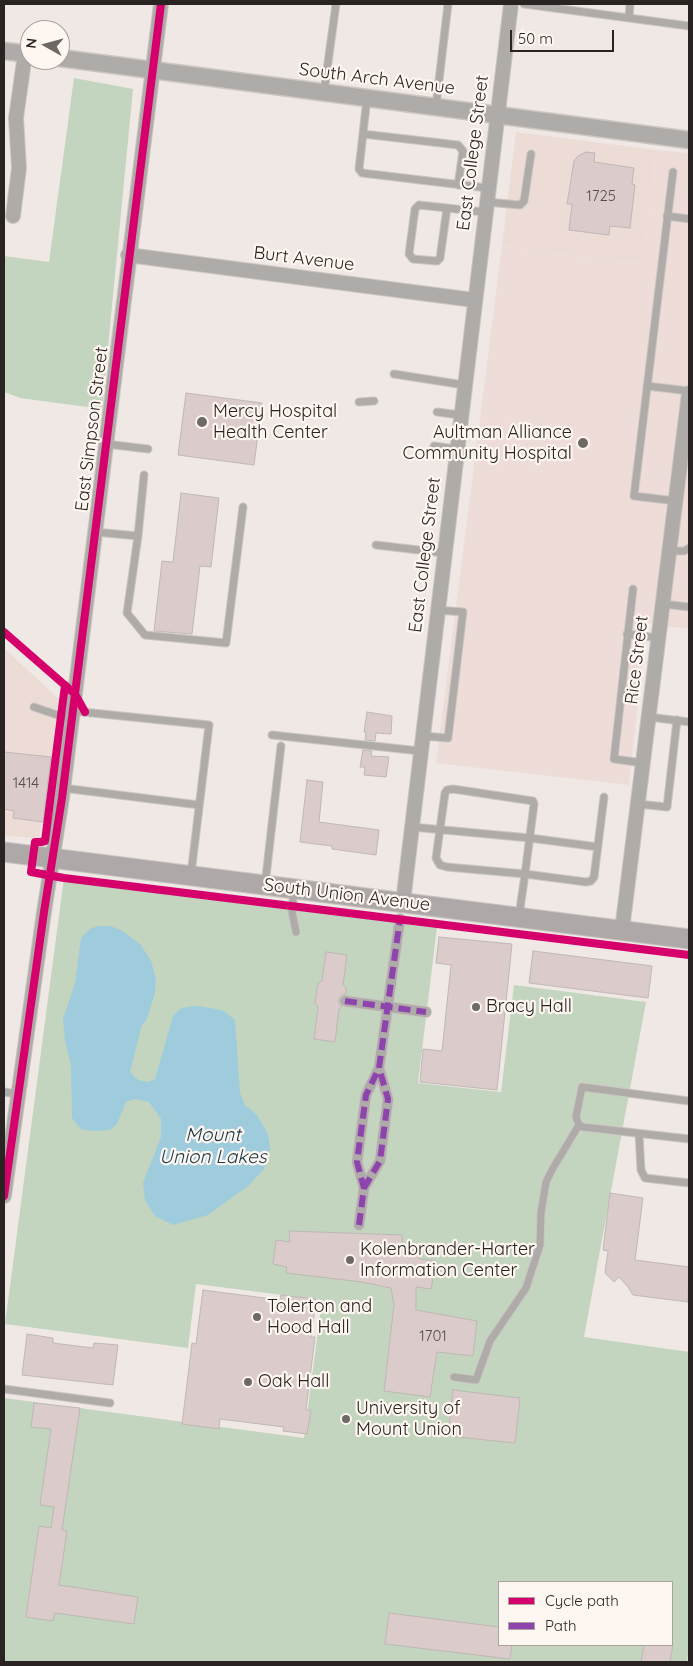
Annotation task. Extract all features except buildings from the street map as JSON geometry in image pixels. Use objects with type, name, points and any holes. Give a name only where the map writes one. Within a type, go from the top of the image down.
[{"type":"main road","name":"South Union Avenue","points":[[4,852],[294,889],[401,910],[519,917],[689,939]]},
{"type":"street","name":"East Simpson Street","points":[[4,1196],[11,1093],[53,859],[63,788],[128,255],[161,4]]},
{"type":"street","name":"East College Street","points":[[401,910],[510,4]]},
{"type":"street","points":[[4,51],[20,53]]},
{"type":"street","name":"South Arch Avenue","points":[[70,59],[689,140]]},
{"type":"street","points":[[13,216],[19,168],[16,118],[24,70]]},
{"type":"street","name":"Burt Avenue","points":[[128,255],[474,300]]},
{"type":"street","name":"Rice Street","points":[[622,930],[689,392]]},
{"type":"street","points":[[364,1188],[357,1162],[366,1095],[379,1068],[401,910]]},
{"type":"street","points":[[345,1000],[426,1012]]},
{"type":"street","points":[[358,1225],[364,1188],[380,1161],[388,1099],[379,1068]]},
{"type":"lane","points":[[324,92],[336,4]]},
{"type":"lane","points":[[436,107],[448,4]]},
{"type":"lane","points":[[524,4],[689,26]]},
{"type":"lane","points":[[629,18],[630,4]]},
{"type":"lane","points":[[367,98],[359,169],[362,173],[458,184],[486,201]]},
{"type":"lane","points":[[363,134],[458,146],[463,151],[458,184]]},
{"type":"lane","points":[[447,208],[440,258],[437,261],[413,259],[409,254],[415,209],[419,205],[447,208],[486,201],[520,205],[524,201],[531,154]]},
{"type":"lane","points":[[672,172],[634,496],[676,500]]},
{"type":"lane","points":[[667,216],[689,219]]},
{"type":"lane","points":[[394,374],[464,385]]},
{"type":"lane","points":[[647,386],[689,392]]},
{"type":"lane","points":[[359,402],[374,401]]},
{"type":"lane","points":[[437,412],[460,415]]},
{"type":"lane","points":[[106,444],[148,449]]},
{"type":"lane","points":[[434,446],[456,448]]},
{"type":"lane","points":[[144,475],[138,536],[127,613],[145,635],[226,643],[243,507]]},
{"type":"lane","points":[[95,532],[138,536]]},
{"type":"lane","points":[[376,545],[444,552]]},
{"type":"lane","points":[[670,551],[684,551],[689,548]]},
{"type":"lane","points":[[633,589],[614,759],[643,763]]},
{"type":"lane","points":[[663,604],[689,607]]},
{"type":"lane","points":[[422,736],[448,738],[463,612],[437,610]]},
{"type":"lane","points":[[627,634],[659,638]]},
{"type":"lane","points":[[34,708],[72,715],[209,725],[190,876]]},
{"type":"lane","points":[[649,717],[689,722]]},
{"type":"lane","points":[[638,804],[667,807],[677,720]]},
{"type":"lane","points":[[272,735],[420,751]]},
{"type":"lane","points":[[265,885],[281,746]]},
{"type":"lane","points":[[63,788],[199,805]]},
{"type":"lane","points":[[519,917],[525,874],[530,838],[533,800],[453,789],[448,790],[444,796],[436,858],[440,865],[525,874],[586,882],[594,877],[604,797]]},
{"type":"lane","points":[[412,827],[440,828],[598,847]]},
{"type":"lane","points":[[294,889],[292,912],[296,932]]},
{"type":"lane","points":[[454,1377],[476,1380],[490,1341],[526,1288],[540,1245],[541,1213],[546,1182],[552,1168],[578,1125],[576,1117],[582,1087],[689,1101]]},
{"type":"lane","points":[[578,1125],[689,1139]]},
{"type":"lane","points":[[639,1134],[641,1170],[645,1178],[689,1183]]},
{"type":"lane","points":[[4,1389],[110,1403]]},
{"type":"shaded area","points":[[516,132],[656,150],[642,264],[502,246]]},
{"type":"shaded area","name":"Aultman Alliance Community Hospital","points":[[656,150],[689,153],[689,629],[647,623],[629,785],[436,763],[502,246],[641,264]]},
{"type":"shaded area","points":[[4,648],[61,701],[39,839],[4,835]]},
{"type":"green space","points":[[74,78],[133,89],[102,409],[20,398],[4,392],[4,256],[49,262]]},
{"type":"green space","name":"University of Mount Union","points":[[64,878],[437,927],[418,1083],[501,1092],[514,985],[646,1002],[584,1337],[689,1352],[689,1647],[687,1662],[4,1662],[4,1398],[304,1438],[322,1300],[196,1284],[188,1348],[5,1324]]},
{"type":"water","name":"Mount Union Lakes","points":[[98,926],[111,926],[124,932],[141,945],[151,961],[156,979],[155,993],[146,1021],[142,1025],[130,1072],[138,1080],[148,1082],[155,1079],[173,1016],[181,1008],[196,1006],[211,1008],[224,1011],[235,1020],[240,1093],[245,1105],[257,1115],[268,1134],[270,1149],[264,1169],[248,1186],[208,1215],[173,1225],[155,1216],[145,1200],[143,1183],[161,1137],[161,1119],[149,1102],[135,1099],[126,1102],[117,1124],[110,1130],[93,1131],[81,1129],[72,1118],[71,1065],[65,1041],[63,1019],[75,983],[81,938],[90,929]]},
{"type":"marked path","points":[[359,1225],[364,1188],[357,1162],[366,1095],[379,1068],[400,919]]},
{"type":"marked path","points":[[345,1001],[426,1012]]},
{"type":"marked path","points":[[364,1188],[380,1161],[388,1099],[379,1068]]},
{"type":"cycle path","points":[[4,1196],[62,798],[161,4]]},
{"type":"cycle path","points":[[4,632],[75,694],[85,712]]},
{"type":"cycle path","points":[[65,685],[45,841],[35,842],[31,872],[64,878],[689,955]]},
{"type":"place","name":"Mercy Hospital Health Center","points":[[202,422]]},
{"type":"place","name":"Aultman Alliance Community Hospital","points":[[583,443]]},
{"type":"place","name":"Bracy Hall","points":[[476,1007]]},
{"type":"place","name":"Kolenbrander-Harter Information Center","points":[[350,1260]]},
{"type":"place","name":"Tolerton and Hood Hall","points":[[257,1317]]},
{"type":"place","name":"Oak Hall","points":[[248,1382]]},
{"type":"place","name":"University of Mount Union","points":[[346,1419]]}]
